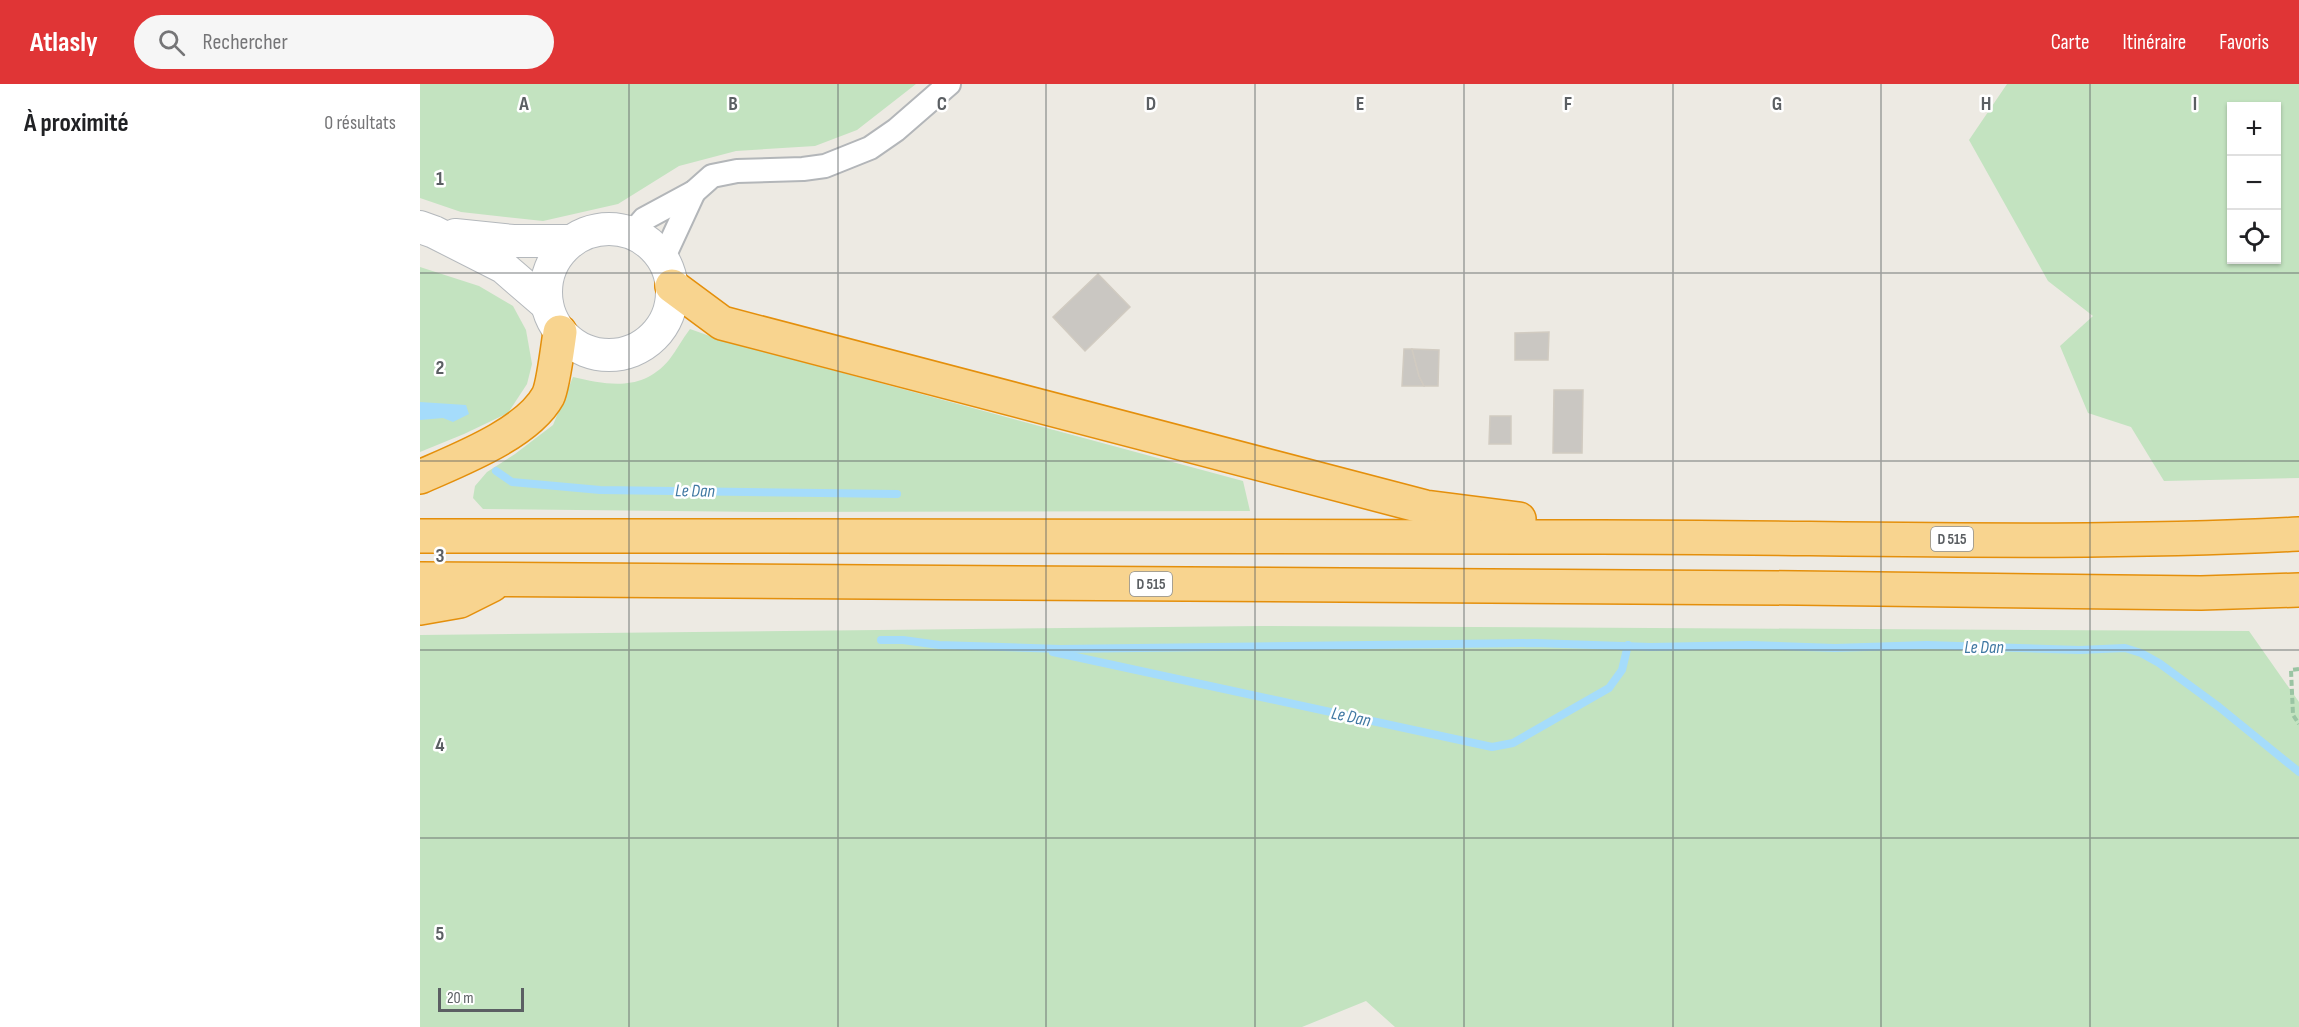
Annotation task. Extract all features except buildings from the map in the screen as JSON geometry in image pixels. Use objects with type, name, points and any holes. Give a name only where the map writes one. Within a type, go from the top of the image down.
[{"type":"highway","points":[[668,273],[722,323],[1425,507],[1537,522],[1606,537]]},
{"type":"highway","points":[[420,477],[471,454],[521,426],[548,396],[554,319]]},
{"type":"highway","name":"D 515","points":[[420,536],[2120,539],[2299,534]]},
{"type":"highway","name":"D 515","points":[[420,579],[2201,593],[2299,590]]},
{"type":"highway","points":[[420,608],[460,601],[502,579]]},
{"type":"street","points":[[632,233],[644,219],[694,192],[712,176],[737,171],[804,170],[848,158],[870,148],[896,130],[949,84]]},
{"type":"street","points":[[668,273],[694,192]]},
{"type":"street","points":[[427,230],[503,267],[554,319],[572,343],[583,349],[606,355],[621,354],[638,348],[653,338],[667,317],[672,302],[668,273],[650,244],[632,233],[606,229],[595,230],[571,241],[558,255],[549,272],[546,286],[554,319]]},
{"type":"street","points":[[427,230],[513,241],[571,241]]},
{"type":"path","points":[[2299,669],[2291,670],[2293,715],[2299,724]]},
{"type":"green space","points":[[420,84],[916,84],[857,130],[815,146],[736,151],[679,166],[618,204],[543,221],[461,212],[420,198]]},
{"type":"green space","points":[[2007,84],[2299,84],[2299,478],[2164,481],[2131,427],[2088,413],[2060,346],[2093,316],[2048,281],[1969,140]]},
{"type":"green space","points":[[420,267],[479,286],[513,306],[526,330],[532,364],[527,384],[508,413],[420,452]]},
{"type":"green space","points":[[690,329],[721,340],[1243,481],[1250,511],[764,512],[483,509],[473,498],[475,486],[487,472],[553,425],[573,377],[612,384],[636,382],[659,370],[669,360]]},
{"type":"green space","points":[[1261,626],[2249,631],[2299,702],[2299,1027],[1395,1027],[1366,1001],[1302,1027],[420,1027],[420,635]]},
{"type":"water","points":[[420,402],[466,405],[469,414],[453,422],[443,418],[420,420]]},
{"type":"waterway","name":"Le Dan","points":[[496,471],[512,482],[600,490],[897,494]]},
{"type":"waterway","name":"Le Dan","points":[[881,640],[903,640],[939,645],[1060,649],[1535,643],[1651,647],[1750,645],[1835,648],[1927,645],[2080,650],[2125,648],[2141,653],[2159,663],[2219,707],[2299,772]]},
{"type":"waterway","name":"Le Dan","points":[[1053,652],[1492,747],[1513,743],[1609,688],[1622,670],[1628,645]]}]
